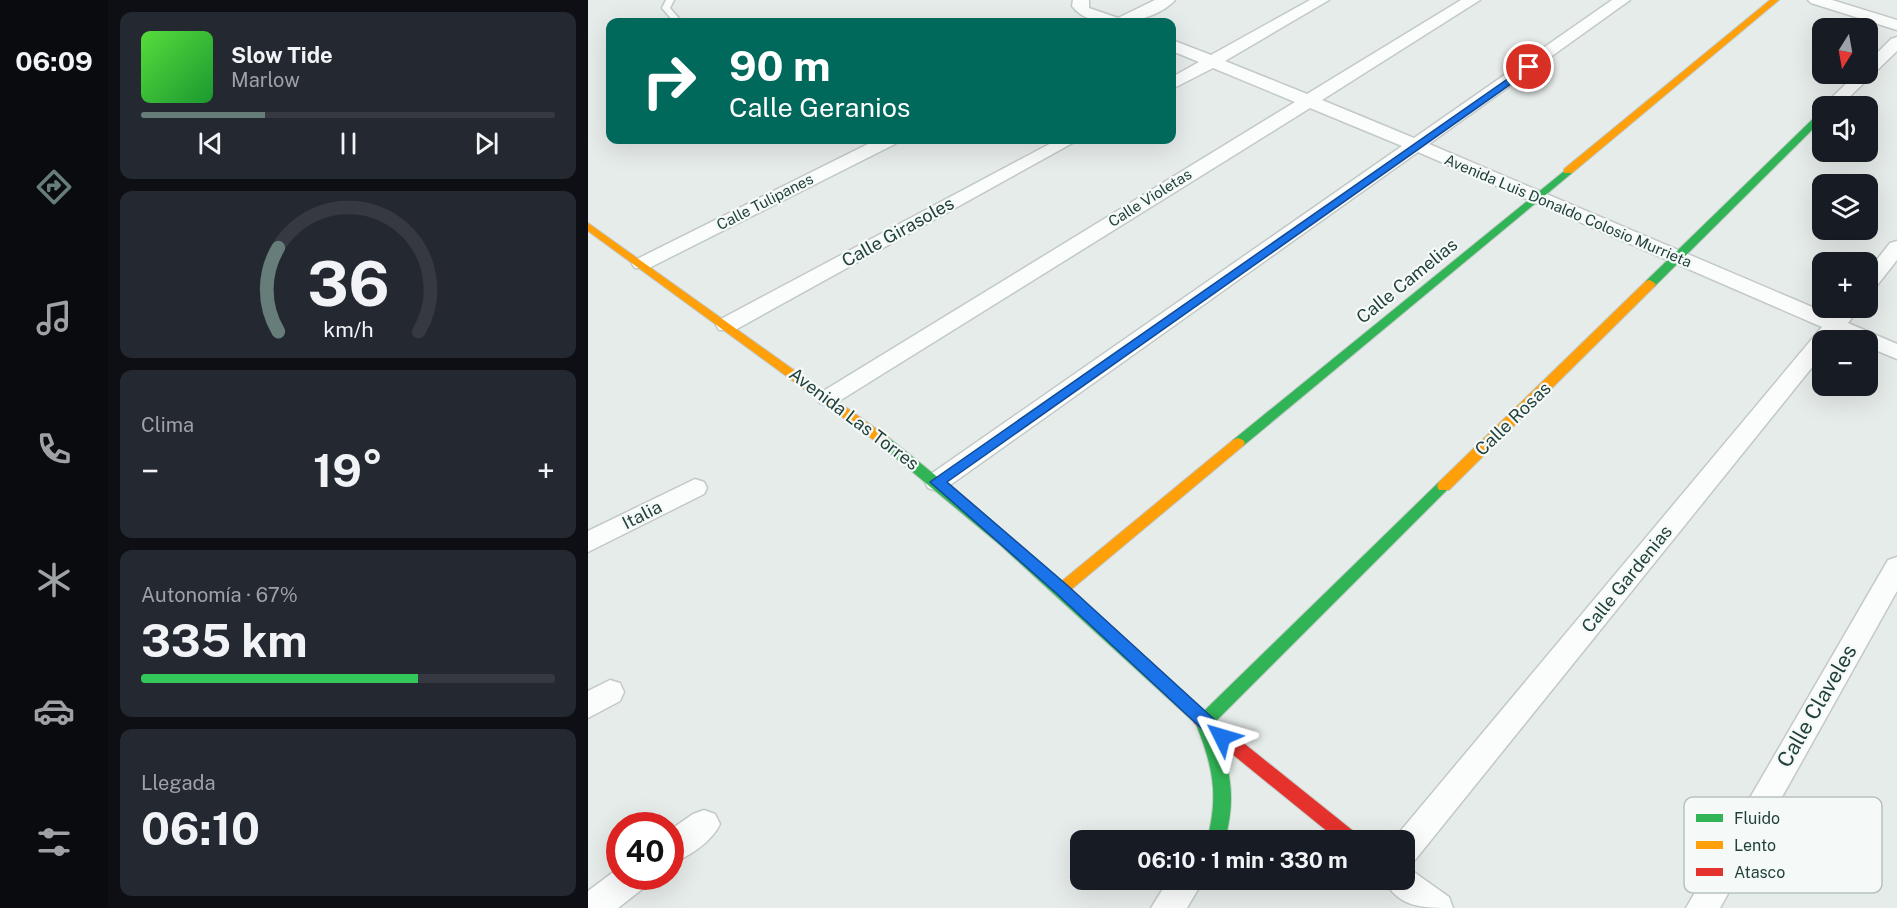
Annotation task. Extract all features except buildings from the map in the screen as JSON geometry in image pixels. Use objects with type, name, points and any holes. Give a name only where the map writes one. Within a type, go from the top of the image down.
[{"type":"street","points":[[1081,0],[1080,6],[1084,11],[1104,18]]},
{"type":"street","points":[[1129,18],[1167,0]]},
{"type":"street","points":[[1176,82],[1321,0]]},
{"type":"street","name":"Calle Violetas","points":[[828,398],[1472,0]]},
{"type":"street","points":[[937,482],[1622,0]]},
{"type":"street","name":"Calle Camelias","points":[[1062,589],[1775,0]]},
{"type":"street","points":[[1816,0],[1897,26]]},
{"type":"street","points":[[1878,60],[1897,42]]},
{"type":"street","name":"Avenida Luis Donaldo Colosio Murrieta","points":[[1176,47],[1539,196],[1678,257],[1812,305]]},
{"type":"street","points":[[1841,96],[1854,84]]},
{"type":"street","name":"Calle Rosas","points":[[1204,723],[1812,125]]},
{"type":"street","name":"Calle Tulipanes","points":[[642,264],[881,144]]},
{"type":"street","name":"Calle Girasoles","points":[[728,326],[1062,144]]},
{"type":"street","name":"Avenida Las Torres","points":[[588,226],[828,398],[937,482],[1062,589],[1204,723],[1338,830]]},
{"type":"street","points":[[1878,272],[1897,248]]},
{"type":"street","name":"Calle Gardenias","points":[[1415,837],[1840,318]]},
{"type":"street","name":"Avenida Luis Donaldo Colosio Murrieta","points":[[1845,318],[1897,352]]},
{"type":"street","name":"Italia","points":[[588,542],[695,488]]},
{"type":"street","name":"Calle Claveles","points":[[1765,797],[1897,567]]},
{"type":"street","points":[[1204,723],[1225,773],[1226,806],[1219,830]]},
{"type":"street","points":[[684,839],[704,824]]},
{"type":"street","points":[[591,908],[615,890]]},
{"type":"street","points":[[1167,908],[1180,890]]},
{"type":"street","points":[[1414,890],[1437,908]]},
{"type":"street","name":"Calle Claveles","points":[[1702,908],[1711,893]]},
{"type":"lane","points":[[670,0],[666,8],[675,18]]},
{"type":"traffic: fast","points":[[1650,284],[1812,125]]},
{"type":"traffic: fast","points":[[1238,443],[1568,171]]},
{"type":"traffic: fast","points":[[884,441],[1006,541],[1200,718]]},
{"type":"traffic: fast","points":[[1219,830],[1224,793],[1220,766],[1204,722],[1444,486]]},
{"type":"traffic: slow","points":[[1568,171],[1775,0]]},
{"type":"traffic: slow","points":[[588,226],[884,441]]},
{"type":"traffic: slow","points":[[1444,486],[1650,284]]},
{"type":"traffic: slow","points":[[1062,589],[1238,443]]},
{"type":"traffic: jam","points":[[1200,718],[1339,830]]},
{"type":"route","points":[[1222,737],[1204,723],[1062,589],[937,482],[1529,67]]}]
